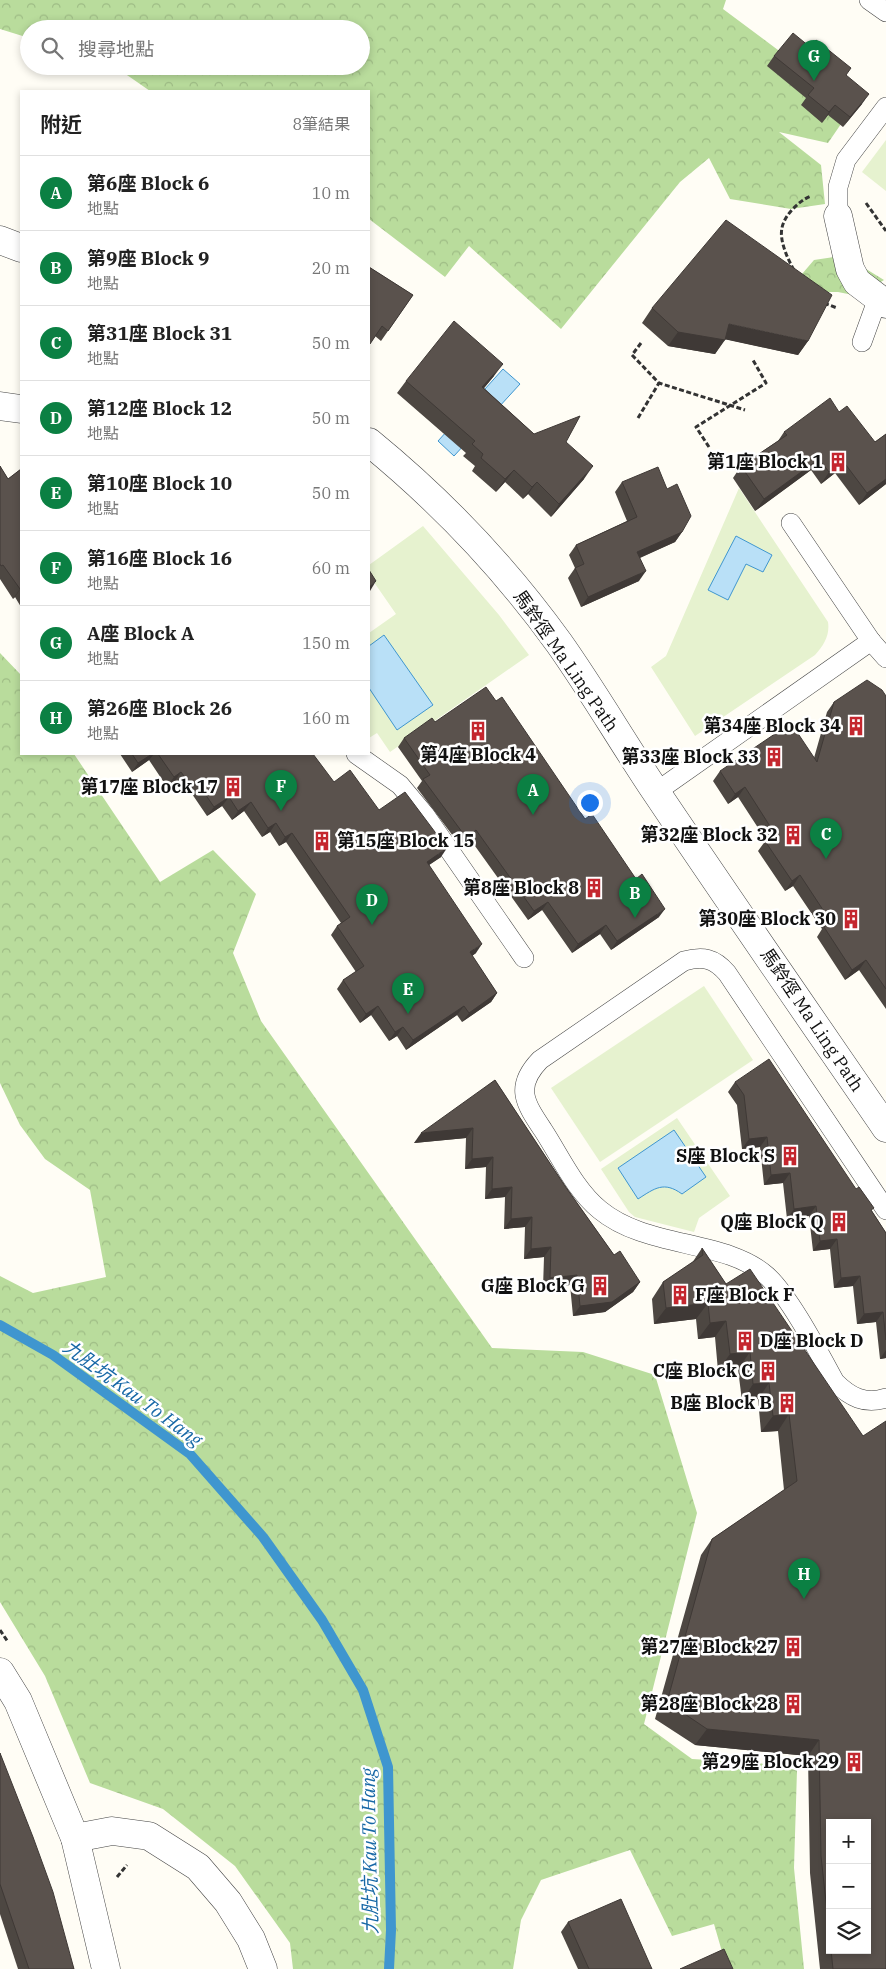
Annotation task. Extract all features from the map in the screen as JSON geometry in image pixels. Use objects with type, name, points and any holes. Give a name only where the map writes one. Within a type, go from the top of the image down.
[{"type":"street","points":[[838,216],[850,269],[857,282],[882,301]]},
{"type":"street","points":[[0,406],[20,410]]},
{"type":"street","name":"馬鈴徑 Ma Ling Path","points":[[370,443],[404,470],[451,515],[502,571],[558,643],[656,792],[886,1128]]},
{"type":"street","points":[[0,1672],[18,1701],[75,1838],[106,1969]]},
{"type":"street","points":[[75,1838],[112,1831],[149,1836],[198,1867],[228,1902],[251,1938],[262,1969]]},
{"type":"lane","points":[[869,0],[886,12]]},
{"type":"lane","points":[[838,216],[838,187],[846,160],[886,107]]},
{"type":"lane","points":[[862,342],[882,301]]},
{"type":"lane","points":[[792,523],[871,641],[886,658]]},
{"type":"lane","points":[[656,792],[871,641]]},
{"type":"lane","points":[[357,755],[400,786],[425,815],[524,958]]},
{"type":"lane","points":[[886,1210],[727,973],[719,963],[709,958],[696,958],[678,966],[540,1060],[531,1069],[525,1082],[526,1105],[576,1182],[600,1210],[617,1222],[636,1231],[730,1256],[761,1272],[781,1291],[835,1382],[842,1389],[863,1401],[875,1401],[886,1398]]},
{"type":"path","points":[[641,343],[632,355],[659,383],[745,410]]},
{"type":"path","points":[[709,447],[696,427],[766,383],[753,360]]},
{"type":"path","points":[[638,418],[659,383]]},
{"type":"green space","points":[[0,0],[726,0],[723,9],[794,62],[841,124],[828,143],[779,132],[821,165],[825,204],[791,209],[730,199],[709,158],[680,182],[561,329],[469,246],[445,277],[370,220],[370,90],[149,90],[127,75],[370,75],[370,20],[20,20],[20,35],[0,29]]},
{"type":"green space","points":[[886,140],[886,191],[862,172]]},
{"type":"green space","points":[[834,257],[853,261],[884,280],[858,296],[838,292],[809,292],[802,274],[814,260]]},
{"type":"green space","points":[[739,488],[828,622],[828,631],[824,644],[815,655],[695,736],[651,667],[666,656]]},
{"type":"green space","points":[[423,526],[499,615],[529,655],[390,752],[377,733],[370,737],[370,632],[396,614],[370,576],[370,564]]},
{"type":"green space","points":[[0,653],[20,674],[20,755],[75,755],[160,882],[213,850],[256,894],[233,953],[261,1021],[492,1348],[583,1352],[655,1375],[697,1513],[644,1724],[692,1759],[759,1763],[797,1770],[794,1868],[804,1969],[727,1969],[714,1924],[672,1936],[630,1850],[541,1880],[521,1920],[513,1969],[293,1969],[290,1943],[235,1866],[163,1809],[90,1783],[45,1676],[0,1602],[0,1276],[33,1293],[106,1277],[90,1190],[45,1159],[20,1125],[0,1083]]},
{"type":"green space","points":[[704,986],[753,1060],[600,1162],[551,1088]]},
{"type":"green space","points":[[677,1118],[730,1196],[699,1218],[694,1232],[635,1217],[629,1212],[601,1169]]},
{"type":"water","points":[[503,369],[520,384],[454,456],[438,441]]},
{"type":"water","points":[[736,536],[772,555],[763,572],[746,564],[728,600],[708,590]]},
{"type":"water","points":[[384,635],[433,705],[397,730],[370,690],[370,645]]},
{"type":"water","points":[[674,1130],[706,1177],[682,1194],[670,1188],[660,1187],[638,1199],[618,1168]]},
{"type":"building","points":[[793,33],[810,47],[816,40],[851,68],[846,75],[869,94],[850,117],[835,105],[829,112],[808,95],[814,88],[774,56]]},
{"type":"building","points":[[726,220],[832,295],[808,341],[729,324],[725,340],[678,332],[652,308]]},
{"type":"building","points":[[370,268],[413,295],[388,331],[382,326],[370,344]]},
{"type":"building","points":[[454,321],[503,364],[482,387],[534,434],[580,416],[566,442],[593,466],[559,504],[537,482],[532,487],[514,470],[505,479],[481,458],[483,454],[472,444],[475,441],[406,381]]},
{"type":"building","points":[[830,398],[839,412],[847,406],[875,442],[886,434],[886,479],[867,493],[843,461],[829,472],[819,459],[764,499],[741,466],[787,435],[784,432]]},
{"type":"building","points":[[0,466],[8,479],[20,470],[20,589],[3,565],[1,566]]},
{"type":"building","points":[[658,467],[667,489],[677,484],[691,516],[682,532],[637,552],[646,571],[588,597],[575,568],[584,564],[576,545],[637,517],[622,482]]},
{"type":"building","points":[[370,572],[376,581],[370,586]]},
{"type":"building","points":[[867,680],[882,690],[886,696],[886,989],[866,960],[852,970],[824,927],[831,922],[800,875],[792,881],[765,841],[775,834],[745,787],[735,794],[720,771],[791,723],[817,762],[834,702]]},
{"type":"building","points":[[486,687],[496,701],[502,697],[585,819],[592,814],[636,879],[642,874],[665,909],[617,941],[606,925],[578,944],[548,902],[534,911],[476,830],[470,835],[469,833],[465,836],[423,779],[430,775],[404,738],[432,718],[435,722]]},
{"type":"building","points":[[133,755],[150,755],[138,763]]},
{"type":"building","points":[[159,755],[314,755],[334,782],[350,770],[379,810],[405,792],[447,848],[427,862],[482,944],[470,952],[497,993],[469,1013],[464,1006],[413,1040],[403,1027],[395,1032],[378,1006],[366,1014],[343,980],[364,966],[337,926],[350,917],[292,833],[285,837],[276,823],[268,828],[251,802],[238,811],[229,797],[214,807],[197,782],[191,786],[181,772],[174,777]]},
{"type":"building","points":[[769,1059],[856,1189],[859,1187],[874,1208],[871,1210],[886,1233],[886,1340],[883,1312],[864,1314],[860,1276],[841,1278],[837,1239],[820,1241],[816,1206],[794,1209],[790,1173],[771,1175],[767,1137],[749,1139],[744,1095],[735,1082]]},
{"type":"building","points":[[495,1080],[565,1186],[614,1255],[620,1251],[640,1282],[612,1302],[580,1306],[577,1275],[550,1278],[551,1247],[531,1249],[532,1217],[511,1219],[512,1187],[492,1189],[493,1157],[472,1159],[473,1128],[421,1133]]},
{"type":"building","points":[[702,1248],[726,1284],[750,1269],[863,1436],[886,1421],[886,1969],[833,1969],[831,1954],[871,1954],[871,1819],[826,1819],[826,1902],[821,1856],[819,1740],[707,1729],[667,1702],[712,1539],[797,1481],[789,1414],[773,1416],[769,1383],[753,1384],[750,1352],[730,1354],[726,1321],[710,1323],[708,1303],[666,1308],[663,1282],[703,1255]]},
{"type":"building","points":[[0,1753],[53,1892],[74,1969],[29,1969],[0,1884]]},
{"type":"building","points":[[621,1899],[652,1969],[589,1969],[568,1922]]},
{"type":"building","points":[[724,1949],[733,1969],[680,1969]]},
{"type":"waterway","name":"九肚坑 Kau To Hang","points":[[0,1325],[53,1355],[190,1454],[263,1537],[322,1620],[363,1690],[388,1767],[391,1930],[389,1969]]},
{"type":"place","name":"A座 Block A","points":[[814,81]]},
{"type":"place","name":"第1座 Block 1","points":[[838,462]]},
{"type":"place","name":"第34座 Block 34","points":[[856,726]]},
{"type":"place","name":"第4座 Block 4","points":[[478,731]]},
{"type":"place","name":"第33座 Block 33","points":[[774,757]]},
{"type":"place","name":"第17座 Block 17","points":[[233,787]]},
{"type":"place","name":"第16座 Block 16","points":[[281,811]]},
{"type":"place","name":"第6座 Block 6","points":[[533,815]]},
{"type":"place","name":"第32座 Block 32","points":[[793,835]]},
{"type":"place","name":"第15座 Block 15","points":[[322,841]]},
{"type":"place","name":"第31座 Block 31","points":[[826,859]]},
{"type":"place","name":"第8座 Block 8","points":[[594,888]]},
{"type":"place","name":"第9座 Block 9","points":[[635,918]]},
{"type":"place","name":"第30座 Block 30","points":[[851,919]]},
{"type":"place","name":"第12座 Block 12","points":[[372,925]]},
{"type":"place","name":"第10座 Block 10","points":[[408,1014]]},
{"type":"place","name":"S座 Block S","points":[[790,1156]]},
{"type":"place","name":"Q座 Block Q","points":[[839,1222]]},
{"type":"place","name":"G座 Block G","points":[[600,1286]]},
{"type":"place","name":"F座 Block F","points":[[680,1295]]},
{"type":"place","name":"D座 Block D","points":[[745,1341]]},
{"type":"place","name":"C座 Block C","points":[[768,1371]]},
{"type":"place","name":"B座 Block B","points":[[787,1403]]},
{"type":"place","name":"第26座 Block 26","points":[[804,1599]]},
{"type":"place","name":"第27座 Block 27","points":[[793,1647]]},
{"type":"place","name":"第28座 Block 28","points":[[793,1704]]},
{"type":"place","name":"第29座 Block 29","points":[[854,1762]]}]
